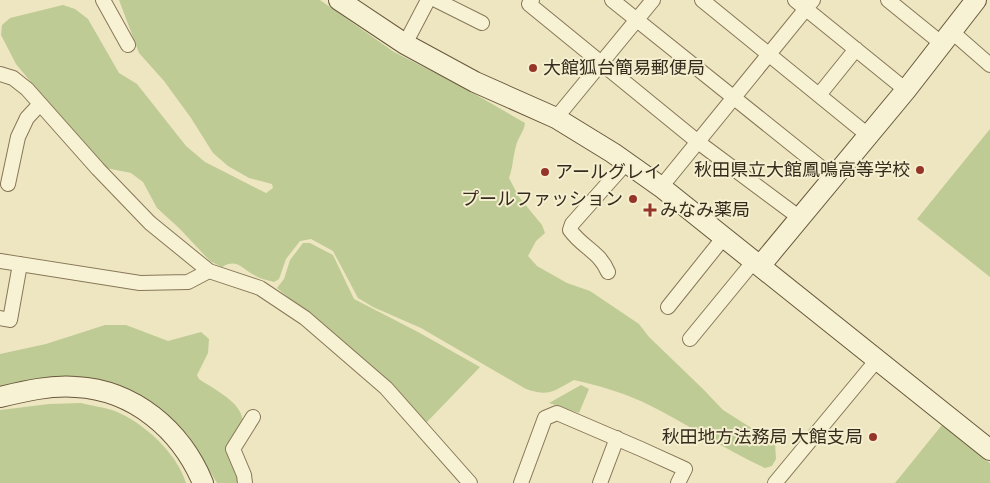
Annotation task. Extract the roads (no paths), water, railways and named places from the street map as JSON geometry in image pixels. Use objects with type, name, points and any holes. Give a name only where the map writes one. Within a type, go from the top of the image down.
[{"type":"street","points":[[103,0],[128,45]]},
{"type":"street","points":[[339,0],[405,44],[475,82],[556,118],[661,187],[990,450]]},
{"type":"street","points":[[405,44],[428,0]]},
{"type":"street","points":[[436,0],[482,23]]},
{"type":"street","points":[[532,0],[529,4],[698,142],[800,218]]},
{"type":"street","points":[[612,0],[834,178]]},
{"type":"street","points":[[556,118],[653,0]]},
{"type":"street","points":[[702,0],[869,136]]},
{"type":"street","points":[[888,0],[990,65]]},
{"type":"street","points":[[690,339],[834,178],[976,0]]},
{"type":"street","points":[[661,187],[768,54],[805,3],[856,50],[906,90]]},
{"type":"street","points":[[819,94],[856,50]]},
{"type":"street","points":[[0,74],[13,78],[27,89],[98,169],[150,223],[209,271],[260,288],[305,318],[386,388],[470,483]]},
{"type":"street","points":[[8,184],[18,137],[27,118],[40,104]]},
{"type":"street","points":[[608,272],[604,262],[576,238],[570,230],[572,224],[626,163]]},
{"type":"street","points":[[668,308],[724,237]]},
{"type":"street","points":[[0,261],[140,284],[188,282],[209,271]]},
{"type":"street","points":[[0,318],[10,320],[20,264]]},
{"type":"street","points":[[781,481],[876,360]]},
{"type":"street","points":[[0,397],[57,386],[94,389],[132,402],[151,413],[167,428],[192,460],[203,483]]},
{"type":"street","points":[[521,483],[545,418],[557,413],[617,438],[685,470],[678,483]]},
{"type":"street","points":[[245,483],[234,449],[253,417]]},
{"type":"street","points":[[600,483],[617,438]]},
{"type":"place","name":"大館狐台簡易郵便局","points":[[533,68]]},
{"type":"place","name":"秋田県立大館鳳鳴高等学校","points":[[920,170]]},
{"type":"place","name":"アールグレイ","points":[[545,172]]},
{"type":"place","name":"プールファッション","points":[[633,199]]},
{"type":"place","name":"みなみ薬局","points":[[650,210]]},
{"type":"place","name":"秋田地方法務局 大館支局","points":[[873,437]]}]
